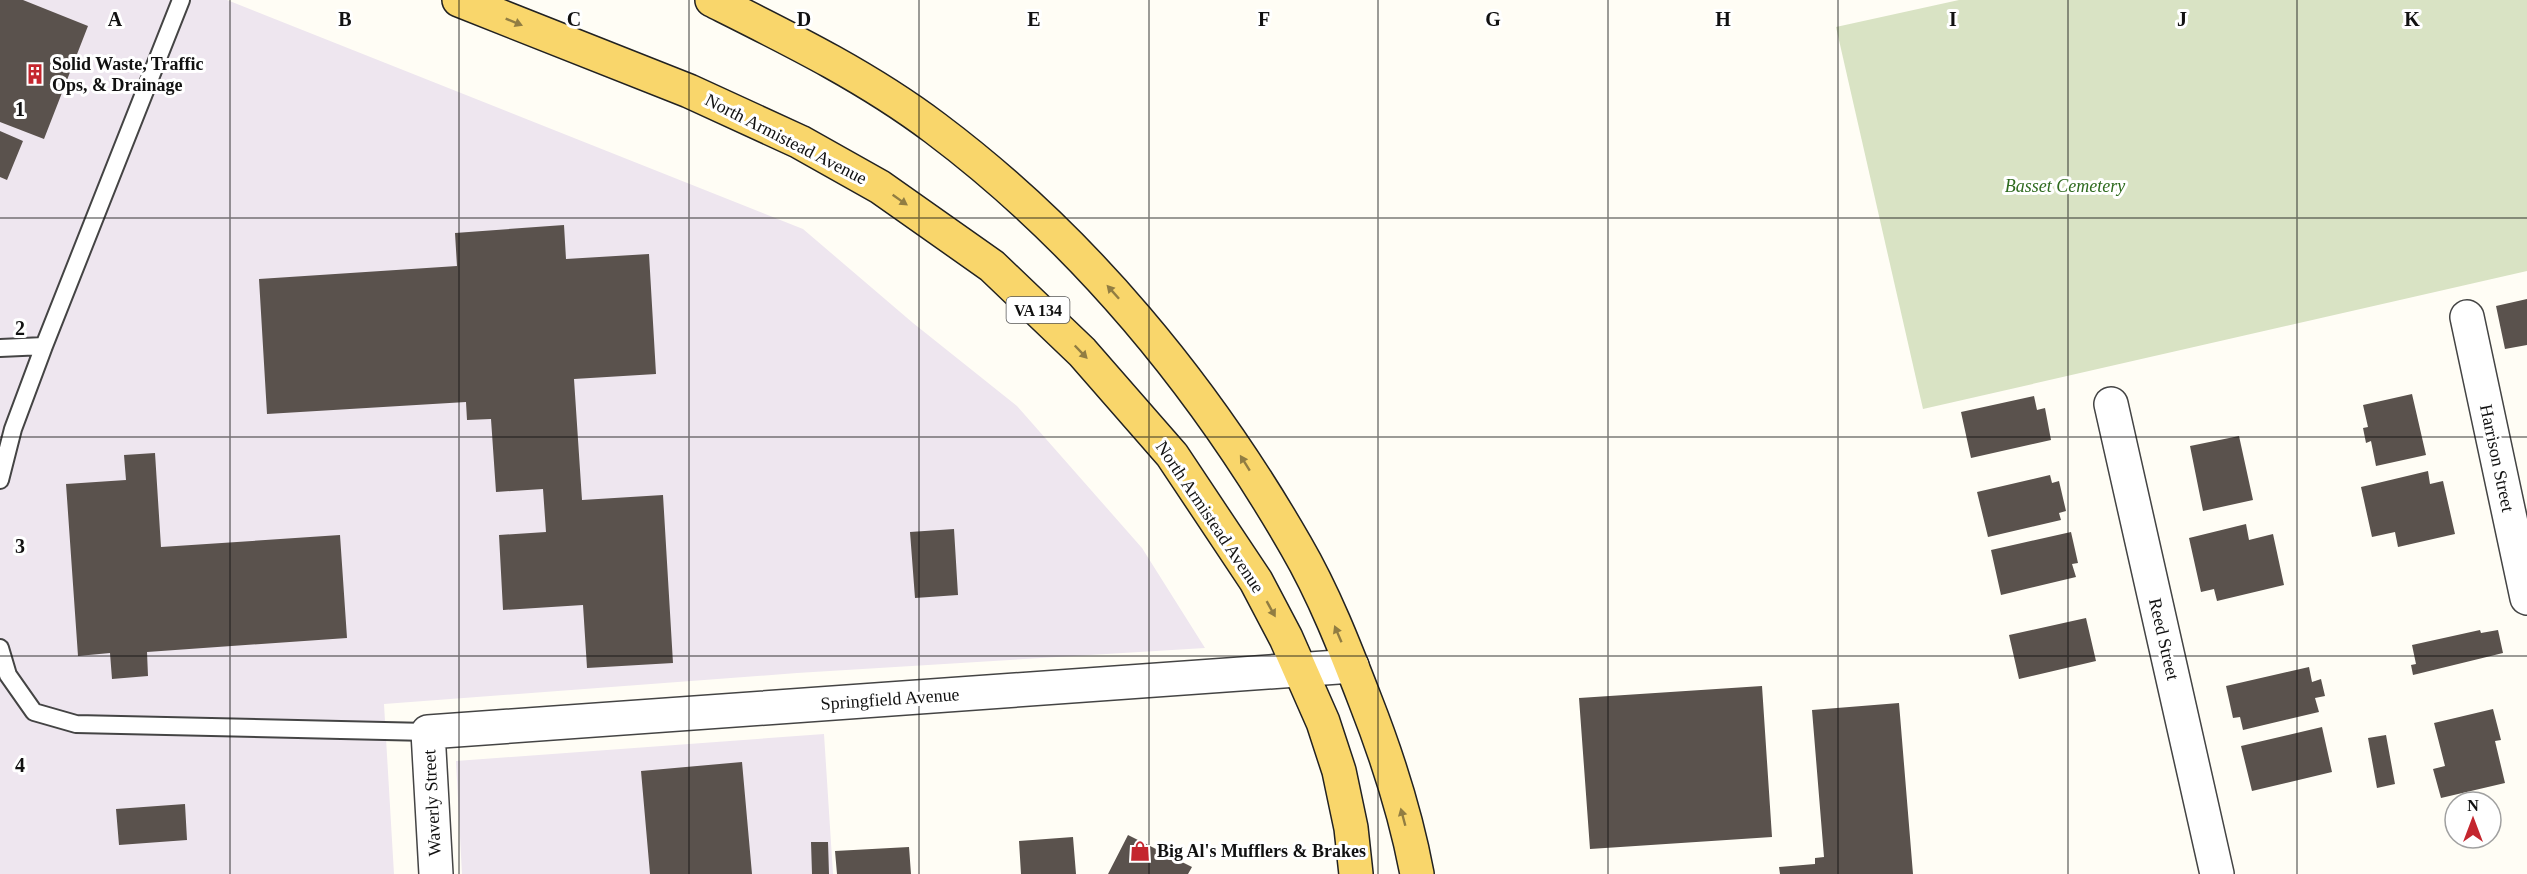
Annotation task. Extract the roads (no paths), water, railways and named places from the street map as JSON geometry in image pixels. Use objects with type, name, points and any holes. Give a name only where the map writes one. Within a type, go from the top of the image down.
[{"type":"main road","name":"North Armistead Avenue","points":[[459,0],[689,91],[800,142],[880,187],[992,266],[1082,352],[1172,455],[1256,581],[1302,670],[1323,722],[1339,771],[1351,828],[1356,874]]},
{"type":"main road","points":[[712,0],[825,57],[934,127],[1041,216],[1116,296],[1225,432],[1297,548],[1352,666],[1376,727],[1397,792],[1417,874]]},
{"type":"street","name":"Harrison Street","points":[[2467,317],[2527,598]]},
{"type":"street","name":"Reed Street","points":[[2110,404],[2217,874]]},
{"type":"street","name":"Springfield Avenue","points":[[428,732],[1352,666]]},
{"type":"street","name":"Waverly Street","points":[[428,732],[436,874]]},
{"type":"lane","points":[[0,480],[13,429],[44,346],[181,0]]},
{"type":"lane","points":[[0,348],[44,346]]},
{"type":"lane","points":[[0,648],[8,675],[34,712],[76,724],[428,732]]},
{"type":"place","name":"Solid Waste, Traffic Ops, & Drainage","points":[[35,74]]},
{"type":"place","name":"Big Al's Mufflers & Brakes","points":[[1140,851]]},
{"type":"park label","name":"Basset Cemetery","points":[[2065,186]]}]
